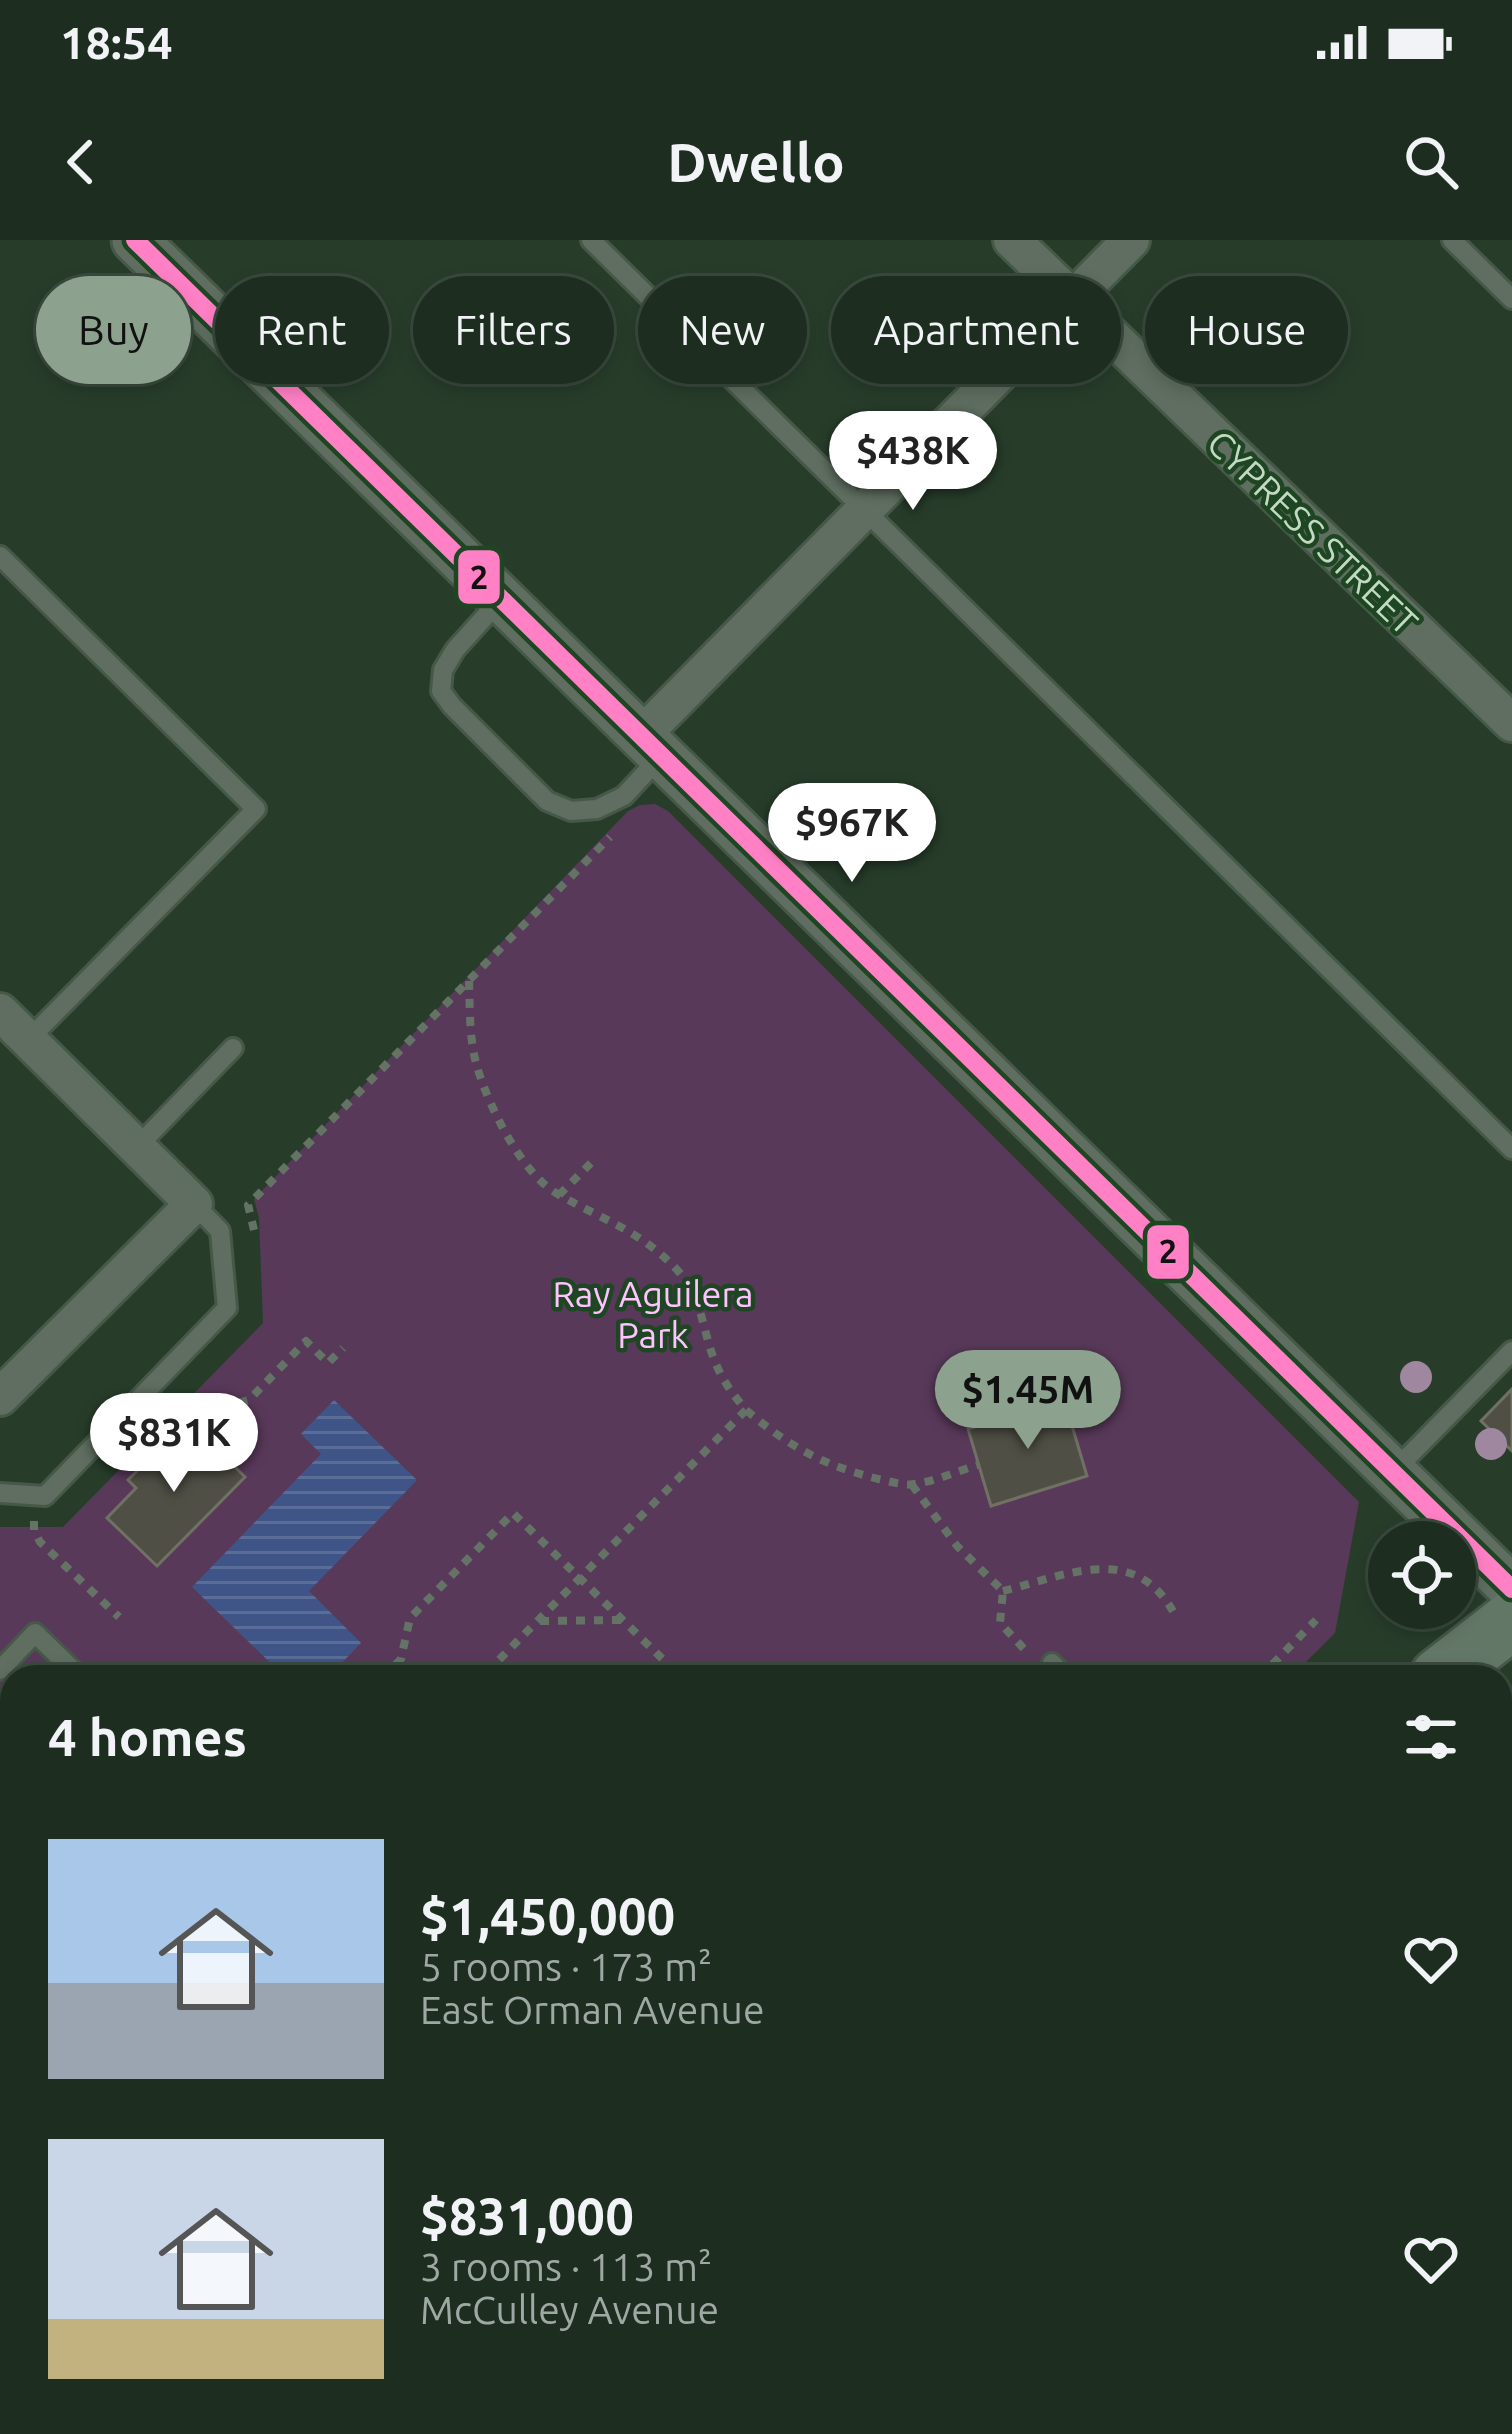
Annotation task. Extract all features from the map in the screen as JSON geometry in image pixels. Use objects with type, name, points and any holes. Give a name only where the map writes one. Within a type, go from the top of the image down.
[{"type":"main road","points":[[1454,1665],[1512,1620]]},
{"type":"street","points":[[135,240],[1512,1589]]},
{"type":"street","name":"CYPRESS STREET","points":[[1012,240],[1048,276]]},
{"type":"street","points":[[1097,276],[1131,240]]},
{"type":"street","name":"CYPRESS STREET","points":[[1121,347],[1512,724]]},
{"type":"street","points":[[652,745],[865,511],[991,384]]},
{"type":"street","points":[[0,1012],[194,1204],[0,1397]]},
{"type":"lane","points":[[590,240],[1512,1149]]},
{"type":"lane","points":[[1452,240],[1512,299]]},
{"type":"lane","points":[[0,556],[256,809],[28,1040]]},
{"type":"lane","points":[[502,598],[454,650],[443,670],[441,691],[547,801],[571,812],[597,809],[624,796],[652,745]]},
{"type":"lane","points":[[137,1147],[233,1048]]},
{"type":"lane","points":[[0,1493],[45,1496],[227,1308],[220,1232],[194,1204]]},
{"type":"lane","points":[[1393,1472],[1512,1352]]},
{"type":"lane","points":[[5,1665],[35,1633],[68,1665]]},
{"type":"path","points":[[254,1239],[248,1205],[616,831]]},
{"type":"path","points":[[469,980],[477,1064],[520,1158],[534,1176],[560,1195],[621,1225],[680,1272],[692,1288],[716,1364],[746,1410],[808,1456],[848,1471],[912,1485],[978,1465]]},
{"type":"path","points":[[560,1195],[595,1159]]},
{"type":"path","points":[[138,1443],[153,1427],[171,1445],[202,1413],[249,1400],[306,1341],[328,1363],[343,1348]]},
{"type":"path","points":[[494,1665],[746,1410]]},
{"type":"path","points":[[912,1485],[957,1546],[1003,1591]]},
{"type":"path","points":[[395,1665],[401,1659],[410,1618],[513,1514],[669,1665]]},
{"type":"path","points":[[17,1521],[48,1520]]},
{"type":"path","points":[[34,1521],[40,1542],[119,1617]]},
{"type":"path","points":[[1003,1591],[1116,1568],[1151,1584],[1166,1597],[1175,1616]]},
{"type":"path","points":[[1003,1591],[1000,1623],[1027,1652]]},
{"type":"path","points":[[538,1621],[622,1620]]},
{"type":"path","points":[[1272,1665],[1316,1620]]},
{"type":"green space","name":"Ray Aguilera Park","points":[[655,804],[668,811],[1359,1502],[1335,1633],[1303,1665],[0,1665],[0,1527],[63,1527],[263,1323],[259,1218],[254,1199],[628,811]]},
{"type":"water","points":[[334,1400],[417,1480],[309,1591],[361,1643],[340,1665],[273,1665],[192,1587],[321,1454],[301,1434]]},
{"type":"building","points":[[1512,1389],[1512,1451],[1481,1421]]},
{"type":"building","points":[[1064,1399],[1087,1476],[991,1506],[968,1429]]},
{"type":"building","points":[[195,1428],[245,1477],[157,1566],[107,1518],[136,1488],[128,1480],[162,1446],[170,1454]]},
{"type":"transit line","name":"2","points":[[135,240],[1512,1589]]}]
